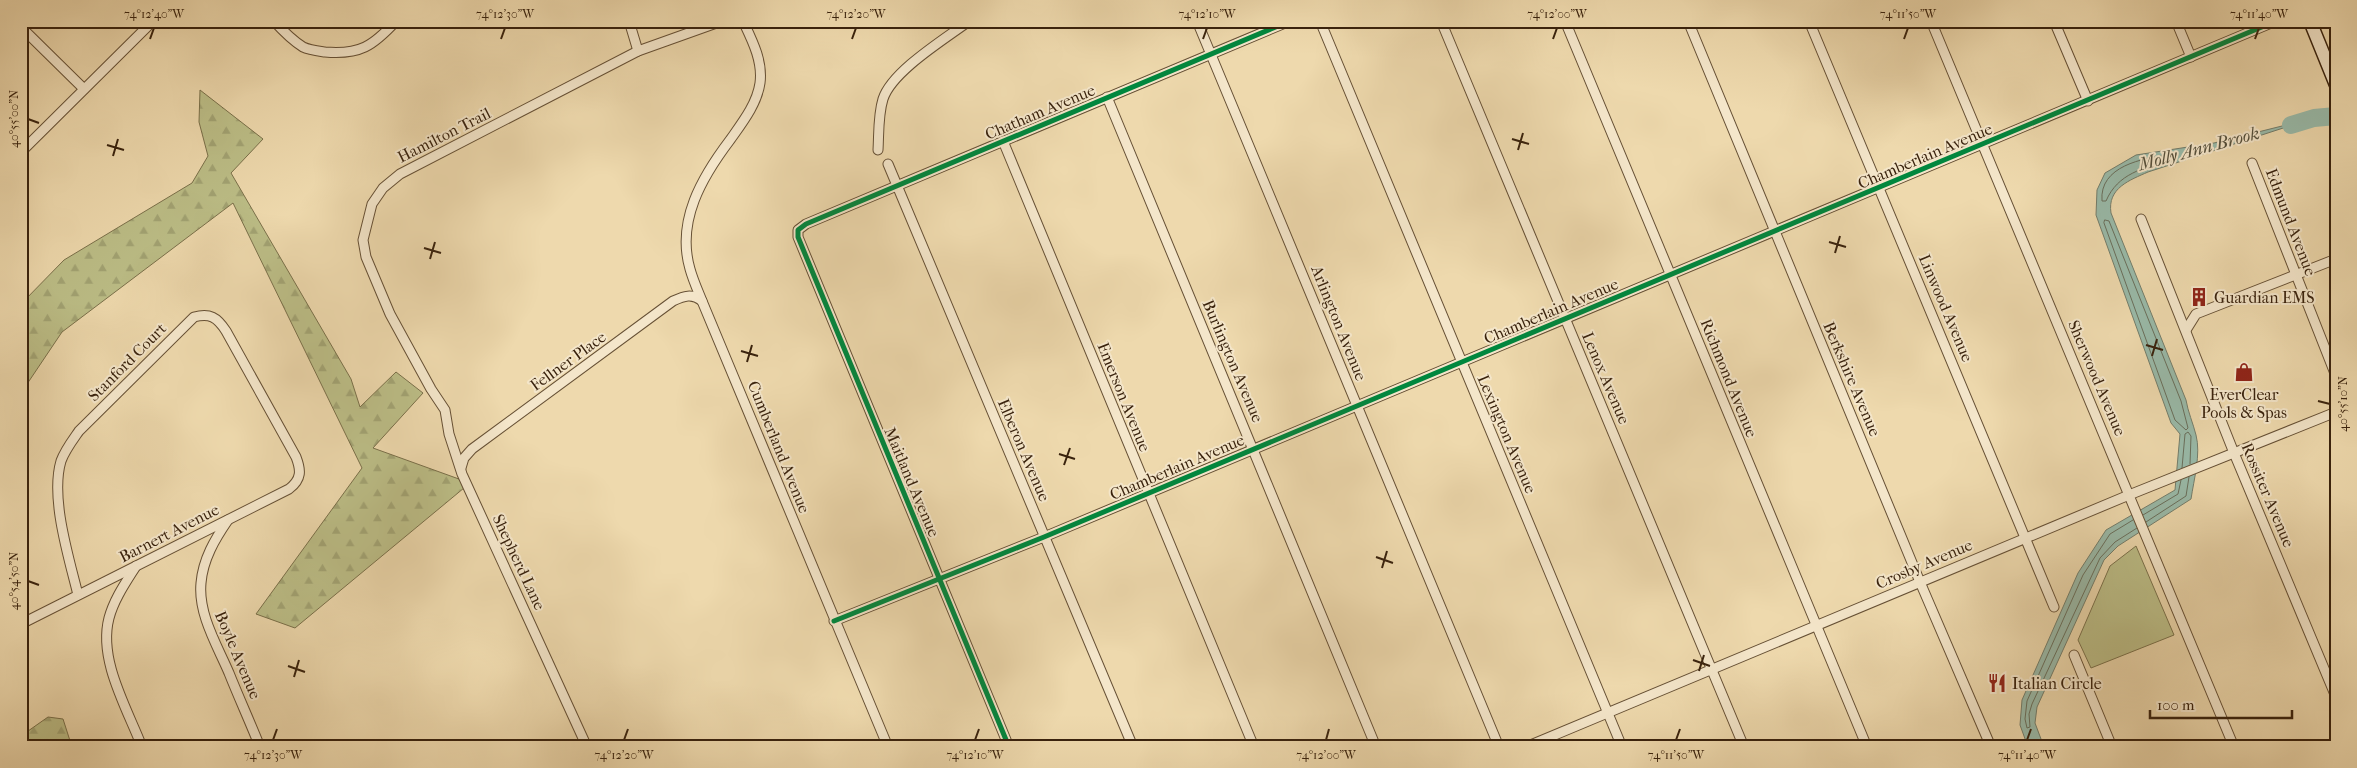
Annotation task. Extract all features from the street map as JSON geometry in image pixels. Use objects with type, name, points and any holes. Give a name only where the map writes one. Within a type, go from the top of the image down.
[{"type":"main road","points":[[2310,21],[2336,85]]},
{"type":"street","points":[[21,152],[153,21]]},
{"type":"street","points":[[274,21],[289,37],[305,48],[337,53],[352,53],[368,46],[396,21]]},
{"type":"street","points":[[629,21],[638,51]]},
{"type":"street","name":"Hamilton Trail","points":[[430,389],[390,314],[366,257],[362,240],[372,204],[383,188],[400,174],[638,51],[722,21]]},
{"type":"street","name":"Cumberland Avenue","points":[[743,21],[758,54],[760,82],[757,95],[744,120],[698,189],[689,215],[686,231],[690,270],[834,621],[888,747]]},
{"type":"street","points":[[878,150],[881,108],[891,84],[915,62],[969,21]]},
{"type":"street","name":"Arlington Avenue","points":[[1197,21],[1499,747]]},
{"type":"street","name":"Chatham Avenue","points":[[800,227],[1290,21]]},
{"type":"street","name":"Lexington Avenue","points":[[1320,21],[1622,747]]},
{"type":"street","name":"Lenox Avenue","points":[[1442,21],[1744,747]]},
{"type":"street","name":"Richmond Avenue","points":[[1565,21],[1867,747]]},
{"type":"street","name":"Berkshire Avenue","points":[[1688,21],[1920,582],[1991,747]]},
{"type":"street","name":"Linwood Avenue","points":[[1809,21],[2054,607]]},
{"type":"street","name":"Sherwood Avenue","points":[[1931,21],[2234,747]]},
{"type":"street","points":[[2054,21],[2088,101]]},
{"type":"street","points":[[2176,21],[2191,57]]},
{"type":"street","name":"Chamberlain Avenue","points":[[834,621],[1044,537],[2276,21]]},
{"type":"street","points":[[21,27],[84,89]]},
{"type":"street","name":"Burlington Avenue","points":[[1107,98],[1376,747]]},
{"type":"street","name":"Emerson Avenue","points":[[1003,141],[1254,747]]},
{"type":"street","name":"Edmund Avenue","points":[[2252,163],[2336,376]]},
{"type":"street","name":"Elberon Avenue","points":[[888,164],[1133,747]]},
{"type":"street","name":"Rossiter Avenue","points":[[2142,220],[2234,453],[2336,697]]},
{"type":"street","name":"Maitland Avenue","points":[[800,227],[798,238],[1009,747]]},
{"type":"street","points":[[2186,330],[2196,314],[2336,259]]},
{"type":"street","name":"Fellner Place","points":[[461,468],[464,458],[472,449],[673,302],[688,295],[702,301]]},
{"type":"street","name":"Stanford Court","points":[[78,595],[57,493],[59,471],[65,451],[79,431],[194,317],[211,315],[221,324],[292,450]]},
{"type":"street","name":"Shepherd Lane","points":[[430,389],[445,410],[449,434],[461,468],[587,747]]},
{"type":"street","name":"Crosby Avenue","points":[[1526,747],[2024,538],[2336,412]]},
{"type":"street","name":"Barnert Avenue","points":[[21,624],[296,484],[300,476],[300,467],[292,450]]},
{"type":"street","name":"Boyle Avenue","points":[[229,519],[218,535],[205,561],[201,584],[202,606],[260,747]]},
{"type":"street","points":[[136,566],[113,606],[109,617],[106,642],[110,667],[142,747]]},
{"type":"street","points":[[2074,655],[2112,747]]},
{"type":"green space","points":[[200,90],[263,139],[231,173],[351,379],[360,407],[396,372],[423,393],[373,448],[470,483],[295,628],[256,614],[362,468],[233,203],[62,332],[21,393],[21,304],[64,260],[192,183],[208,156],[199,122]]},
{"type":"green space","points":[[2136,546],[2174,635],[2091,668],[2078,640],[2110,566]]},
{"type":"green space","points":[[48,717],[63,719],[72,747],[21,747],[21,736]]},
{"type":"water","points":[[2314,118],[2148,172],[2121,186],[2113,197],[2111,213],[2186,400],[2196,435],[2198,450],[2195,475],[2191,499],[2118,546],[2104,560],[2037,707],[2035,723],[2044,747],[2028,747],[2020,725],[2022,700],[2078,573],[2106,530],[2175,490],[2180,434],[2171,423],[2096,215],[2097,190],[2105,173],[2136,155],[2214,143]]},
{"type":"waterway","name":"Molly Ann Brook","points":[[2291,125],[2314,118],[2336,116]]},
{"type":"cycle path","points":[[1009,747],[798,237],[798,230],[806,224],[1290,21]]},
{"type":"cycle path","points":[[834,621],[1044,537],[2276,21]]},
{"type":"place","name":"Guardian EMS","points":[[2199,297]]},
{"type":"place","name":"EverClear Pools & Spas","points":[[2244,372]]},
{"type":"place","name":"Italian Circle","points":[[1997,683]]}]
